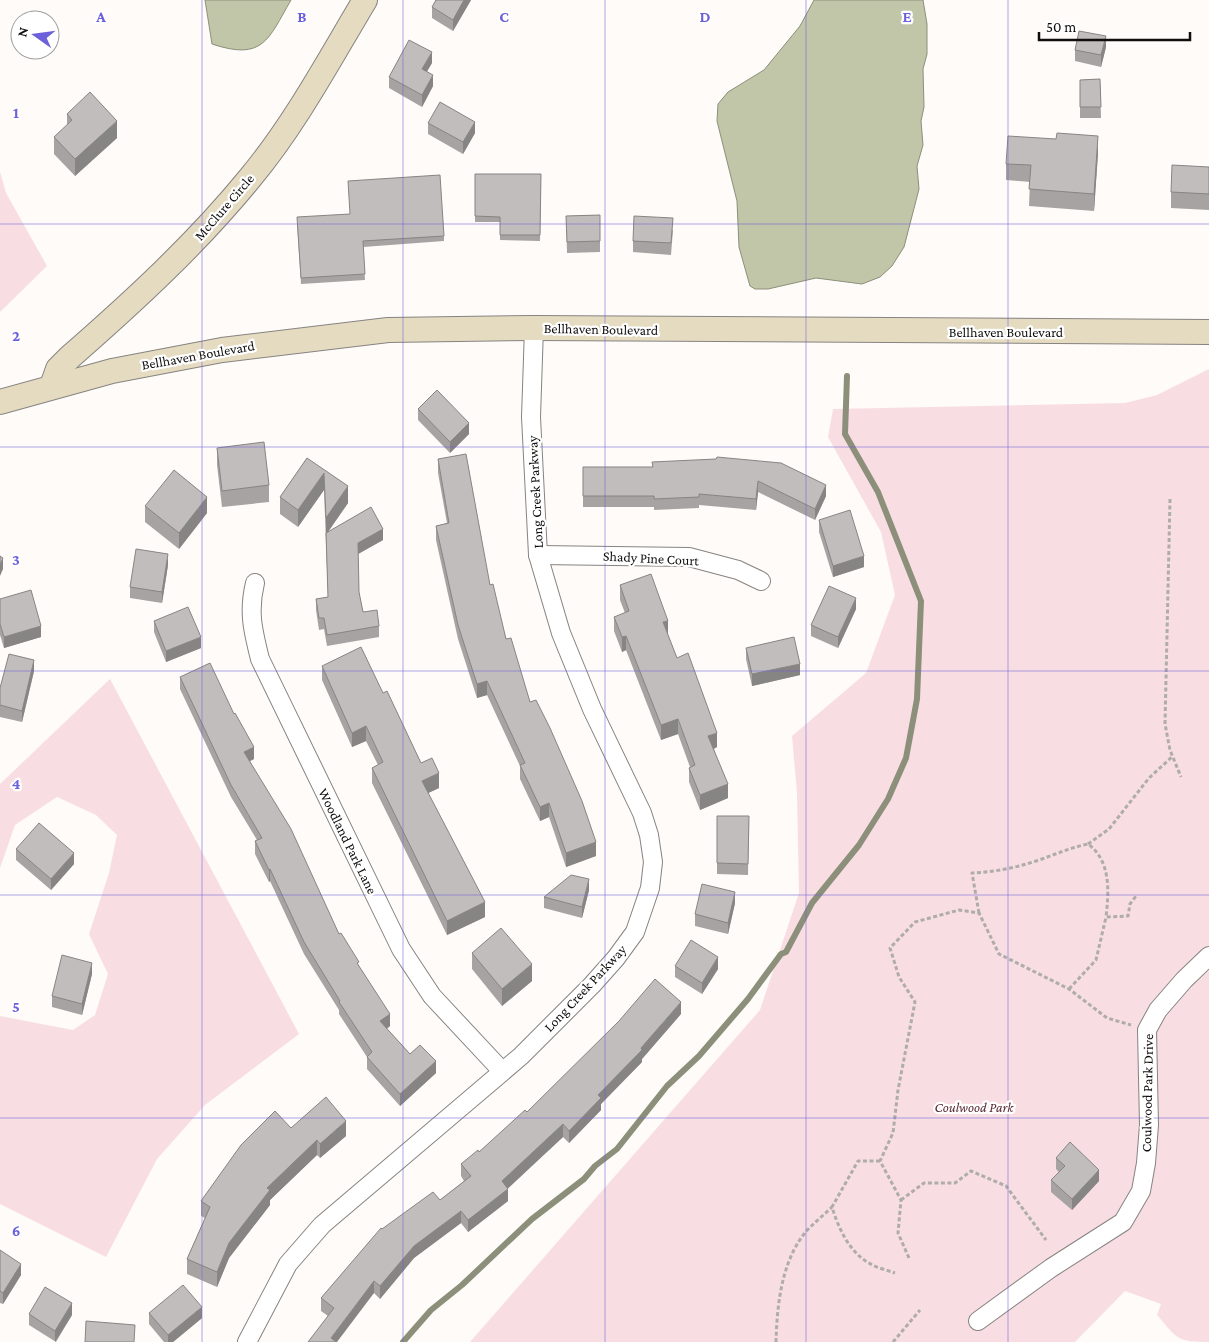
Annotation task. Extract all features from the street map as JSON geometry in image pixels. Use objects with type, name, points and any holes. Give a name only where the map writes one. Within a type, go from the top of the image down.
[{"type":"main road","name":"McClure Circle","points":[[52,386],[58,369],[172,264],[251,177],[293,119],[365,0]]},
{"type":"main road","name":"Bellhaven Boulevard","points":[[0,402],[52,386],[112,371],[271,342],[398,330],[534,328],[1209,332]]},
{"type":"street","name":"Long Creek Parkway","points":[[247,1342],[288,1264],[303,1245],[322,1226],[464,1107],[521,1056],[584,992],[621,951],[635,932],[650,888],[653,862],[649,835],[642,813],[592,709],[564,641],[538,555],[531,417],[534,328]]},
{"type":"street","name":"Shady Pine Court","points":[[538,555],[689,557],[738,570],[761,581]]},
{"type":"street","name":"Woodland Park Lane","points":[[255,583],[250,603],[252,627],[260,659],[401,949],[432,996],[502,1071]]},
{"type":"street","name":"Coulwood Park Drive","points":[[978,1320],[1051,1268],[1123,1222],[1141,1191],[1146,1163],[1148,1125],[1147,1030],[1158,1010],[1184,980],[1209,956]]},
{"type":"path","points":[[1170,498],[1165,724],[1173,756],[1181,777]]},
{"type":"path","points":[[1147,1030],[1107,1018],[1069,989],[1000,954],[979,913],[972,873],[997,872],[1088,844],[1109,830],[1149,778],[1173,756]]},
{"type":"path","points":[[1069,989],[1096,960],[1110,890],[1099,853],[1088,844]]},
{"type":"path","points":[[1106,917],[1128,916],[1130,904],[1136,896]]},
{"type":"path","points":[[880,1161],[893,1133],[898,1090],[914,1002],[899,976],[890,948],[915,922],[959,910],[979,913]]},
{"type":"path","points":[[776,1342],[776,1314],[786,1268],[804,1235],[832,1207],[858,1161],[880,1161]]},
{"type":"path","points":[[880,1161],[901,1200],[898,1233],[909,1258]]},
{"type":"path","points":[[901,1200],[924,1183],[955,1183],[971,1170],[1006,1186],[1046,1240]]},
{"type":"path","points":[[832,1207],[839,1229],[868,1263],[895,1273]]},
{"type":"path","points":[[893,1342],[920,1310]]},
{"type":"green space","points":[[0,172],[6,193],[47,266],[0,312]]},
{"type":"green space","name":"Coulwood Park","points":[[1209,369],[1209,1342],[1178,1338],[1157,1315],[1161,1304],[1125,1291],[1075,1342],[470,1342],[760,1010],[799,893],[797,793],[792,736],[866,673],[895,595],[881,532],[828,437],[833,409],[1125,403],[1157,395]]},
{"type":"green space","points":[[110,679],[299,1034],[205,1105],[157,1159],[106,1257],[0,1204],[0,1016],[73,1030],[95,1015],[108,974],[89,934],[109,873],[117,835],[96,815],[57,797],[15,825],[0,868],[0,784]]},
{"type":"shaded area","points":[[205,0],[291,0],[269,36],[253,48],[243,50],[229,49],[212,44]]},
{"type":"shaded area","points":[[814,0],[923,0],[927,24],[927,54],[923,69],[924,107],[921,121],[923,145],[917,166],[919,189],[904,247],[892,266],[880,277],[862,284],[816,278],[768,289],[755,289],[750,286],[739,247],[737,201],[717,121],[718,104],[728,92],[764,70],[800,26]]},
{"type":"building","points":[[436,0],[464,0],[453,20],[432,7]]},
{"type":"building","points":[[1079,31],[1106,36],[1101,55],[1075,50]]},
{"type":"building","points":[[409,40],[432,52],[422,69],[433,75],[422,95],[389,77]]},
{"type":"building","points":[[1100,79],[1101,107],[1080,107],[1080,80]]},
{"type":"building","points":[[90,92],[117,121],[75,159],[54,137],[72,120],[67,114]]},
{"type":"building","points":[[440,102],[475,122],[463,142],[428,123]]},
{"type":"building","points":[[1057,133],[1098,136],[1094,194],[1029,189],[1031,165],[1006,164],[1008,136],[1056,139]]},
{"type":"building","points":[[1172,165],[1209,167],[1209,194],[1171,192]]},
{"type":"building","points":[[475,174],[541,174],[540,235],[500,235],[500,217],[475,216]]},
{"type":"building","points":[[440,175],[444,236],[363,241],[365,274],[301,278],[297,217],[350,214],[348,181]]},
{"type":"building","points":[[600,215],[600,241],[567,242],[566,216]]},
{"type":"building","points":[[634,216],[673,218],[671,243],[633,241]]},
{"type":"building","points":[[437,390],[469,423],[450,442],[418,409]]},
{"type":"building","points":[[264,442],[269,485],[222,491],[217,448]]},
{"type":"building","points":[[466,454],[490,585],[493,584],[506,639],[511,638],[530,702],[536,700],[550,728],[582,801],[596,842],[566,853],[549,803],[540,807],[520,765],[525,763],[487,681],[477,684],[458,625],[436,526],[449,523],[438,459]]},
{"type":"building","points":[[717,457],[781,463],[826,485],[815,509],[758,481],[756,499],[699,494],[699,497],[654,499],[654,496],[583,496],[583,467],[653,467],[652,462],[716,459]]},
{"type":"building","points":[[307,458],[348,486],[326,518],[324,473],[298,510],[280,497]]},
{"type":"building","points":[[174,470],[207,497],[179,533],[145,506]]},
{"type":"building","points":[[371,507],[383,529],[358,543],[359,592],[363,612],[377,610],[379,626],[327,635],[324,618],[319,618],[316,599],[328,597],[326,533]]},
{"type":"building","points":[[850,510],[864,556],[833,566],[819,520]]},
{"type":"building","points":[[136,549],[168,554],[162,592],[130,587]]},
{"type":"building","points":[[651,574],[668,621],[663,622],[677,658],[688,653],[717,733],[708,736],[728,784],[700,795],[689,768],[695,765],[678,719],[661,725],[626,636],[622,637],[614,617],[629,611],[620,585]]},
{"type":"building","points":[[829,586],[856,598],[838,637],[811,625]]},
{"type":"building","points":[[31,590],[41,626],[4,637],[0,624],[0,599]]},
{"type":"building","points":[[188,607],[201,637],[166,651],[154,621]]},
{"type":"building","points":[[794,637],[800,664],[752,674],[746,648]]},
{"type":"building","points":[[361,647],[383,693],[387,691],[421,763],[432,758],[439,773],[422,781],[485,902],[447,921],[372,768],[383,762],[366,726],[352,733],[322,666]]},
{"type":"building","points":[[9,654],[34,660],[22,711],[0,705],[0,688]]},
{"type":"building","points":[[210,663],[234,714],[254,747],[244,752],[291,829],[339,934],[341,933],[359,962],[357,963],[390,1014],[380,1021],[410,1054],[420,1045],[436,1061],[400,1094],[367,1057],[372,1052],[339,1002],[304,942],[255,841],[262,838],[231,785],[180,677]]},
{"type":"building","points":[[717,816],[749,816],[748,864],[717,863]]},
{"type":"building","points":[[39,823],[74,853],[51,879],[16,849]]},
{"type":"building","points":[[571,875],[589,879],[582,907],[544,897]]},
{"type":"building","points":[[702,884],[735,892],[728,923],[695,914]]},
{"type":"building","points":[[501,928],[532,964],[502,989],[472,953]]},
{"type":"building","points":[[691,940],[718,957],[702,983],[675,966]]},
{"type":"building","points":[[62,955],[92,963],[82,1004],[52,996]]},
{"type":"building","points":[[655,979],[681,1002],[641,1048],[642,1050],[598,1095],[601,1098],[569,1131],[563,1124],[502,1181],[508,1189],[468,1220],[461,1211],[414,1246],[380,1286],[374,1281],[331,1338],[336,1342],[308,1342],[334,1308],[321,1298],[381,1228],[433,1192],[440,1200],[471,1176],[461,1164],[478,1150],[479,1152],[525,1110],[527,1112],[619,1021]]},
{"type":"building","points":[[326,1097],[346,1121],[320,1144],[317,1140],[267,1188],[270,1190],[229,1243],[217,1272],[187,1259],[210,1207],[201,1201],[241,1145],[275,1111],[291,1128]]},
{"type":"building","points":[[1070,1142],[1099,1170],[1072,1199],[1051,1180],[1065,1166],[1056,1158]]},
{"type":"building","points":[[0,1250],[21,1264],[3,1293],[0,1291]]},
{"type":"building","points":[[183,1285],[202,1307],[168,1335],[149,1313]]},
{"type":"building","points":[[45,1287],[72,1303],[55,1331],[29,1314]]},
{"type":"building","points":[[86,1321],[135,1325],[134,1342],[85,1342]]},
{"type":"waterway","points":[[403,1342],[431,1310],[462,1285],[532,1219],[584,1179],[595,1166],[617,1149],[667,1086],[699,1056],[748,999],[781,954],[786,952],[812,903],[859,845],[888,799],[906,758],[917,699],[921,601],[878,492],[845,434],[847,376]]}]
